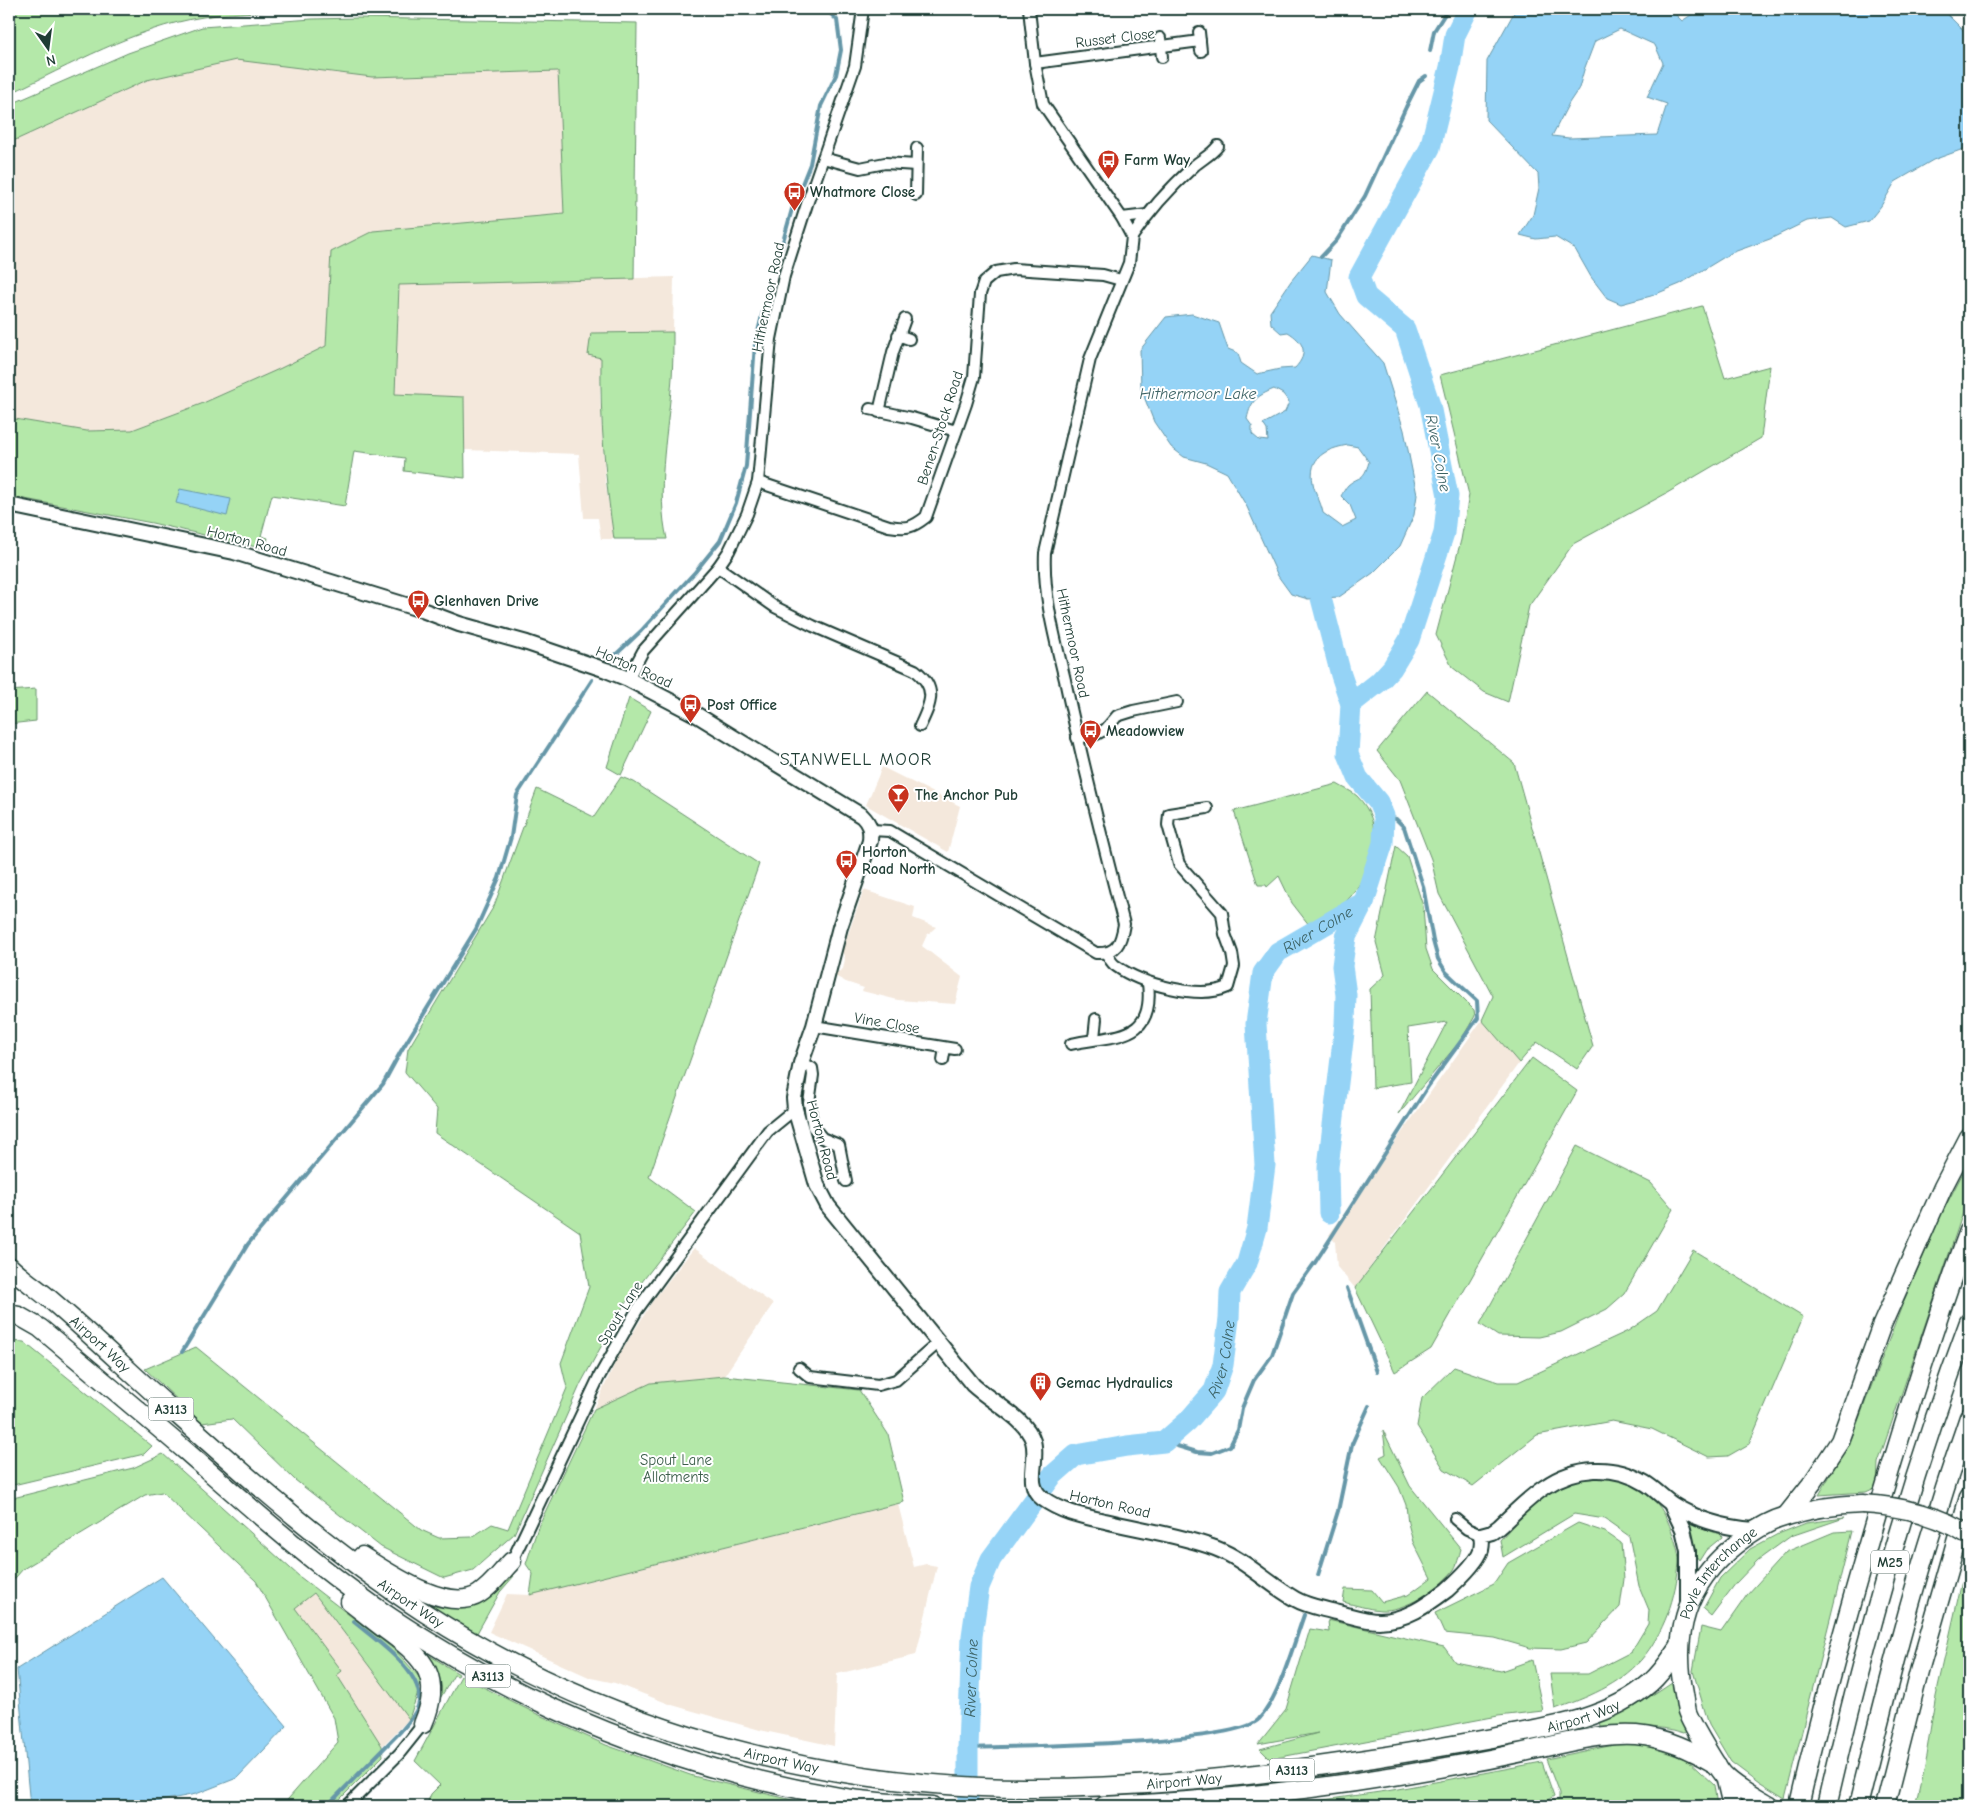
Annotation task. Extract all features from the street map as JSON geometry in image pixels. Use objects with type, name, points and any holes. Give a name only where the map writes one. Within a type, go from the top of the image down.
[{"type":"highway","points":[[1786,1516],[1840,1441],[1882,1327],[1943,1187],[1969,1136]]},
{"type":"highway","name":"M25","points":[[1799,1806],[1814,1738],[1862,1564],[1920,1372],[1969,1231]]},
{"type":"highway","name":"Airport Way","points":[[9,1266],[49,1297],[244,1475],[335,1549],[422,1611],[488,1651],[539,1676],[638,1719],[725,1747],[773,1758],[874,1778],[983,1787],[1062,1788],[1172,1782],[1261,1774],[1416,1752],[1572,1721],[1616,1706],[1648,1685],[1660,1673],[1679,1647]]},
{"type":"highway","name":"Airport Way","points":[[9,1314],[19,1316],[40,1328],[293,1543],[366,1600],[444,1651],[516,1692],[582,1722],[678,1758],[745,1777],[841,1797],[933,1806]]},
{"type":"highway","name":"M25","points":[[1826,1806],[1854,1693],[1891,1558],[1932,1428],[1969,1322]]},
{"type":"highway","name":"M25","points":[[1858,1806],[1918,1576],[1938,1508],[1969,1417]]},
{"type":"highway","points":[[1885,1806],[1921,1664],[1969,1497]]},
{"type":"highway","name":"Poyle Interchange","points":[[1770,1806],[1721,1771],[1688,1713],[1681,1677],[1679,1647],[1688,1606],[1699,1584],[1717,1561],[1755,1530],[1786,1516],[1834,1506],[1862,1504],[1898,1507],[1919,1512],[1949,1523],[1969,1535]]},
{"type":"highway","points":[[293,1543],[333,1589],[410,1648],[420,1658],[428,1675],[431,1693],[430,1707],[423,1724]]},
{"type":"highway","points":[[335,1549],[360,1556],[438,1598],[456,1600],[478,1595],[495,1581],[512,1561]]},
{"type":"highway","name":"Airport Way","points":[[1104,1806],[1224,1798],[1314,1788],[1445,1768],[1605,1735],[1636,1735],[1662,1739],[1689,1749],[1721,1771]]},
{"type":"highway","points":[[1721,1771],[1732,1806]]},
{"type":"street","name":"Hithermoor Road","points":[[628,679],[643,651],[718,567],[729,551],[747,514],[758,482],[771,339],[784,276],[855,66],[862,9]]},
{"type":"street","points":[[1029,9],[1035,63],[1043,104],[1122,218],[1132,237],[1147,215],[1195,165],[1210,156],[1218,146]]},
{"type":"street","name":"Russet Close","points":[[1035,63],[1200,41]]},
{"type":"street","points":[[916,148],[916,195]]},
{"type":"street","points":[[823,158],[860,168],[885,164],[916,166]]},
{"type":"street","points":[[1122,218],[1147,215]]},
{"type":"street","name":"Hithermoor Road","points":[[1106,953],[1113,950],[1122,938],[1124,924],[1077,738],[1046,596],[1044,553],[1090,359],[1129,263],[1132,237]]},
{"type":"street","name":"Benen-Stock Road","points":[[758,482],[889,526],[905,528],[915,526],[926,517],[974,377],[980,294],[984,282],[996,272],[1014,269],[1103,275],[1121,280]]},
{"type":"street","points":[[905,319],[898,334],[874,410],[912,418],[956,431]]},
{"type":"street","points":[[898,334],[909,339]]},
{"type":"street","name":"Horton Road","points":[[9,505],[234,552],[422,610],[459,624],[518,640],[628,679],[697,715],[862,816],[868,822],[871,830],[870,841],[840,926],[814,1026],[801,1063],[795,1086],[795,1109],[821,1196],[836,1218],[979,1391],[1020,1421],[1029,1431],[1035,1451],[1032,1482],[1036,1494],[1071,1514],[1171,1535],[1216,1548],[1253,1568],[1296,1599],[1313,1606],[1359,1618],[1379,1621],[1415,1612],[1451,1586],[1467,1570],[1481,1550],[1481,1534]]},
{"type":"street","points":[[718,567],[775,607],[915,670],[926,679],[930,690],[931,703],[920,726]]},
{"type":"street","points":[[1077,738],[1097,734],[1106,729],[1117,716],[1177,702]]},
{"type":"street","points":[[871,830],[890,831],[1076,941],[1096,952],[1106,953],[1116,966],[1148,983],[1162,987],[1219,992],[1228,987],[1234,966],[1232,952],[1225,934],[1222,913],[1179,864],[1168,825],[1169,814],[1207,808]]},
{"type":"street","points":[[1071,1044],[1094,1038],[1118,1036],[1130,1032],[1138,1026],[1148,1012],[1150,996],[1148,983]]},
{"type":"street","points":[[1094,1038],[1096,1019]]},
{"type":"street","name":"Vine Close","points":[[814,1026],[950,1049],[943,1060]]},
{"type":"street","points":[[801,1063],[812,1068],[813,1075],[809,1103],[813,1127],[822,1138],[839,1145],[846,1181]]},
{"type":"street","name":"Spout Lane","points":[[512,1561],[599,1377],[637,1310],[768,1131],[795,1109]]},
{"type":"street","points":[[799,1368],[810,1377],[878,1385],[896,1380],[938,1343]]},
{"type":"street","points":[[1455,1519],[1467,1529],[1481,1534],[1492,1532],[1543,1488],[1560,1478],[1578,1472],[1612,1470],[1627,1474],[1659,1492],[1672,1504],[1720,1525],[1755,1530]]},
{"type":"street","points":[[1672,1504],[1683,1529],[1688,1551],[1688,1606]]},
{"type":"street","points":[[347,1806],[399,1754],[423,1724]]},
{"type":"shaded area","points":[[236,60],[372,77],[559,71],[564,214],[373,231],[331,252],[326,346],[201,404],[132,430],[87,431],[9,418],[9,143],[147,80]]},
{"type":"shaded area","points":[[674,277],[673,332],[591,333],[601,358],[600,395],[605,479],[614,539],[601,539],[598,518],[584,518],[579,454],[465,450],[464,397],[395,394],[399,285]]},
{"type":"shaded area","points":[[882,767],[960,806],[948,852],[866,805]]},
{"type":"shaded area","points":[[864,890],[915,907],[913,918],[936,927],[927,935],[922,946],[962,977],[955,1004],[898,1000],[862,991],[864,988],[835,976],[836,973],[843,969],[845,959],[842,951]]},
{"type":"shaded area","points":[[1482,1020],[1519,1063],[1355,1288],[1337,1267],[1335,1242],[1329,1235]]},
{"type":"shaded area","points":[[694,1248],[773,1304],[724,1376],[651,1383],[594,1409],[617,1359],[652,1302]]},
{"type":"shaded area","points":[[898,1504],[914,1567],[926,1564],[937,1566],[916,1655],[837,1674],[834,1746],[760,1730],[672,1705],[615,1683],[591,1678],[489,1632],[507,1594],[530,1595]]},
{"type":"shaded area","points":[[314,1593],[409,1719],[382,1746],[337,1675],[342,1671],[294,1608]]},
{"type":"green space","points":[[9,9],[301,9],[215,15],[177,22],[103,49],[9,94]]},
{"type":"green space","points":[[371,9],[436,9],[385,12]]},
{"type":"green space","points":[[357,18],[637,23],[634,279],[399,285],[395,394],[464,397],[465,478],[404,471],[405,458],[354,451],[345,506],[272,495],[261,536],[268,538],[265,549],[152,523],[9,496],[9,418],[87,431],[132,430],[201,404],[326,346],[331,252],[373,231],[564,214],[558,71],[372,77],[236,60],[147,80],[9,143],[9,105],[128,53],[202,27],[312,19]]},
{"type":"green space","points":[[1702,306],[1725,378],[1770,366],[1761,438],[1667,493],[1573,544],[1529,606],[1508,702],[1484,692],[1452,667],[1436,635],[1461,540],[1469,495],[1440,375]]},
{"type":"green space","points":[[673,332],[672,383],[662,484],[662,502],[667,539],[614,539],[604,449],[601,404],[601,358],[588,355],[591,333]]},
{"type":"green space","points":[[36,689],[36,721],[9,724],[9,691]]},
{"type":"green space","points":[[1427,691],[1514,763],[1593,1046],[1577,1069],[1537,1042],[1519,1063],[1482,1020],[1493,996],[1439,894],[1431,859],[1400,780],[1377,751]]},
{"type":"green space","points":[[629,698],[651,711],[621,775],[607,767]]},
{"type":"green space","points":[[621,777],[634,782],[759,864],[649,1177],[696,1212],[624,1305],[581,1383],[514,1534],[473,1570],[444,1578],[381,1547],[295,1480],[232,1419],[202,1423],[145,1369],[196,1347],[421,1530],[439,1538],[472,1537],[492,1524],[508,1529],[567,1388],[561,1363],[589,1287],[580,1232],[435,1133],[437,1109],[405,1072],[408,1049],[494,906],[537,789],[594,817]]},
{"type":"green space","points":[[1337,784],[1355,794],[1366,807],[1374,830],[1374,843],[1368,867],[1355,891],[1313,930],[1292,903],[1279,876],[1267,887],[1266,885],[1258,885],[1234,811]]},
{"type":"green space","points":[[1396,846],[1407,856],[1423,906],[1426,949],[1433,969],[1474,1010],[1475,1016],[1461,1040],[1399,1114],[1447,1022],[1408,1028],[1411,1082],[1373,1088],[1370,989],[1385,975],[1376,942]]},
{"type":"green space","points":[[1532,1058],[1577,1091],[1431,1349],[1395,1372],[1355,1288]]},
{"type":"green space","points":[[1577,1146],[1651,1183],[1673,1209],[1624,1294],[1607,1309],[1561,1332],[1539,1337],[1498,1336],[1480,1324]]},
{"type":"green space","points":[[1969,1161],[1969,1195],[1878,1463],[1877,1487],[1866,1492],[1819,1495],[1852,1437],[1903,1303],[1942,1213]]},
{"type":"green space","points":[[1693,1250],[1803,1317],[1749,1444],[1728,1456],[1709,1457],[1652,1429],[1612,1421],[1537,1435],[1473,1486],[1444,1469],[1417,1426],[1422,1398],[1454,1367],[1498,1382],[1518,1382],[1628,1331],[1657,1311]]},
{"type":"green space","points":[[9,1341],[24,1342],[152,1446],[144,1454],[9,1486]]},
{"type":"green space","name":"Spout Lane Allotments","points":[[724,1376],[859,1390],[888,1434],[904,1502],[530,1595],[533,1574],[526,1564],[538,1527],[594,1409],[651,1383]]},
{"type":"green space","points":[[1383,1430],[1410,1486],[1461,1549],[1453,1571],[1439,1585],[1420,1598],[1390,1610],[1366,1608],[1343,1602],[1345,1589],[1372,1590],[1382,1602],[1408,1595],[1431,1578],[1413,1542],[1406,1505],[1399,1487],[1380,1457],[1386,1454]]},
{"type":"green space","points":[[163,1454],[300,1577],[396,1651],[422,1680],[409,1719],[314,1593],[295,1608],[342,1671],[337,1675],[382,1746],[383,1756],[333,1806],[282,1806],[338,1742],[334,1718],[256,1581],[162,1492],[145,1495],[23,1569],[9,1585],[9,1499],[133,1468]]},
{"type":"green space","points":[[1599,1476],[1624,1481],[1635,1486],[1645,1492],[1661,1508],[1677,1547],[1679,1562],[1675,1588],[1668,1614],[1656,1638],[1641,1660],[1623,1677],[1612,1684],[1555,1709],[1550,1674],[1588,1674],[1631,1652],[1648,1624],[1649,1610],[1639,1586],[1629,1536],[1605,1519],[1574,1514],[1503,1557],[1500,1540],[1532,1506],[1554,1489],[1566,1483]]},
{"type":"green space","points":[[1684,1517],[1692,1523],[1721,1534],[1722,1537],[1706,1550],[1699,1561],[1696,1557],[1694,1545]]},
{"type":"green space","points":[[1844,1518],[1791,1536],[1758,1560],[1736,1583],[1711,1616],[1703,1609],[1720,1578],[1750,1549],[1778,1534],[1806,1523]]},
{"type":"green space","points":[[1578,1523],[1605,1532],[1621,1543],[1624,1579],[1620,1607],[1586,1643],[1561,1649],[1530,1648],[1495,1638],[1444,1633],[1435,1613],[1494,1584],[1508,1563]]},
{"type":"green space","points":[[1852,1531],[1785,1799],[1731,1762],[1709,1725],[1693,1671],[1701,1627],[1721,1632],[1747,1595],[1786,1552],[1834,1532]]},
{"type":"green space","points":[[1969,1570],[1969,1804],[1965,1806],[1915,1806],[1926,1756],[1935,1700],[1962,1581]]},
{"type":"green space","points":[[511,1573],[514,1576],[500,1592],[477,1633],[473,1634],[424,1606],[424,1602],[438,1607],[454,1607]]},
{"type":"green space","points":[[1328,1620],[1444,1647],[1455,1662],[1501,1671],[1532,1660],[1543,1711],[1498,1716],[1270,1759],[1260,1749],[1318,1733],[1258,1744],[1286,1709],[1310,1629],[1329,1632]]},
{"type":"green space","points":[[410,1643],[459,1674],[458,1676],[454,1675],[432,1712]]},
{"type":"green space","points":[[461,1676],[535,1713],[606,1745],[693,1776],[817,1806],[426,1806],[431,1794],[440,1785],[415,1761]]},
{"type":"green space","points":[[1672,1682],[1677,1708],[1687,1731],[1684,1733],[1664,1728],[1643,1727],[1602,1729],[1600,1722],[1634,1707]]},
{"type":"green space","points":[[1633,1741],[1686,1759],[1714,1785],[1717,1806],[1281,1806],[1387,1791],[1542,1762],[1554,1796],[1546,1801],[1559,1800],[1559,1793],[1546,1759]]},
{"type":"water","points":[[1516,9],[1670,9],[1682,21],[1700,9],[1942,9],[1963,30],[1969,42],[1969,147],[1933,160],[1895,182],[1881,206],[1869,221],[1846,227],[1832,218],[1807,221],[1770,239],[1731,253],[1680,284],[1651,296],[1621,304],[1607,298],[1591,277],[1575,249],[1555,237],[1536,239],[1520,235],[1533,215],[1539,188],[1538,174],[1486,120],[1487,61]],"holes":[[[1620,29],[1655,45],[1663,63],[1647,97],[1667,104],[1657,135],[1569,138],[1552,136],[1579,88],[1595,41]]]},
{"type":"water","name":"Hithermoor Lake","points":[[1312,255],[1331,260],[1327,292],[1340,314],[1383,363],[1404,430],[1417,495],[1414,515],[1400,546],[1373,573],[1339,597],[1308,599],[1291,594],[1278,576],[1247,507],[1227,473],[1206,463],[1184,457],[1171,447],[1154,422],[1141,389],[1140,350],[1166,317],[1192,314],[1219,323],[1228,349],[1238,353],[1241,363],[1257,374],[1295,368],[1302,357],[1303,348],[1298,340],[1288,332],[1281,333],[1271,324],[1270,312]],"holes":[[[1274,389],[1283,394],[1289,402],[1285,412],[1263,424],[1267,430],[1268,441],[1259,440],[1252,434],[1252,426],[1247,419],[1253,403],[1263,394]],[[1348,445],[1358,447],[1369,462],[1363,475],[1348,485],[1341,496],[1350,505],[1356,520],[1342,527],[1323,513],[1312,474],[1313,467],[1320,456],[1333,449]]]},
{"type":"water","points":[[180,489],[231,499],[227,516],[176,503]]},
{"type":"water","points":[[162,1577],[287,1726],[237,1778],[196,1794],[135,1806],[30,1806],[17,1669]]},
{"type":"waterway","points":[[1430,51],[1434,31],[1448,9]]},
{"type":"waterway","name":"River Colne","points":[[1351,704],[1379,682],[1392,668],[1409,640],[1444,533],[1448,496],[1430,405],[1405,329],[1366,296],[1359,277],[1430,148],[1450,67],[1455,35],[1468,9]]},
{"type":"waterway","points":[[777,263],[792,209],[810,164],[821,106],[836,75],[841,50],[837,20],[829,12]]},
{"type":"waterway","points":[[1321,257],[1337,240],[1365,196],[1419,81],[1426,76]]},
{"type":"waterway","points":[[610,660],[641,631],[695,572],[720,541],[736,503],[746,466],[755,344],[769,287]]},
{"type":"waterway","name":"River Colne","points":[[1321,598],[1341,675],[1351,704],[1348,754],[1358,778],[1378,802],[1384,816],[1383,843],[1364,902],[1346,937],[1342,966],[1346,995],[1345,1024],[1328,1167],[1329,1213]]},
{"type":"waterway","points":[[182,1352],[248,1244],[383,1084],[401,1051],[476,929],[499,878],[511,837],[517,795],[592,680]]},
{"type":"waterway","points":[[1164,1442],[1197,1452],[1212,1453],[1230,1446],[1238,1430],[1242,1408],[1254,1380],[1272,1355],[1293,1293],[1316,1261],[1429,1085],[1478,1018],[1477,1001],[1446,972],[1438,959],[1423,886],[1404,827],[1396,819],[1384,816]]},
{"type":"waterway","name":"River Colne","points":[[968,1806],[972,1636],[979,1587],[991,1559],[1052,1476],[1076,1455],[1164,1442],[1188,1421],[1214,1391],[1223,1365],[1229,1319],[1230,1292],[1247,1263],[1257,1228],[1265,1165],[1256,1024],[1263,973],[1278,952],[1364,902]]},
{"type":"waterway","name":"River Colne","points":[[1347,1288],[1377,1372]]},
{"type":"waterway","name":"River Colne","points":[[1318,1575],[1338,1511],[1352,1444],[1369,1406]]},
{"type":"waterway","name":"River Colne","points":[[968,1748],[1074,1745],[1169,1739],[1242,1728],[1259,1719],[1273,1698],[1304,1615]]},
{"type":"waterway","points":[[327,1806],[401,1731],[418,1706],[419,1694],[415,1682],[407,1670],[385,1647],[353,1621]]},
{"type":"place","name":"Farm Way","points":[[1108,179]]},
{"type":"place","name":"Whatmore Close","points":[[794,211]]},
{"type":"place","name":"Glenhaven Drive","points":[[418,620]]},
{"type":"place","name":"Post Office","points":[[691,724]]},
{"type":"place","name":"Meadowview","points":[[1090,750]]},
{"type":"place","name":"The Anchor Pub","points":[[899,814]]},
{"type":"place","name":"Horton Road North","points":[[846,880]]},
{"type":"place","name":"Gemac Hydraulics","points":[[1040,1402]]},
{"type":"district","name":"STANWELL MOOR","points":[[856,759]]}]
